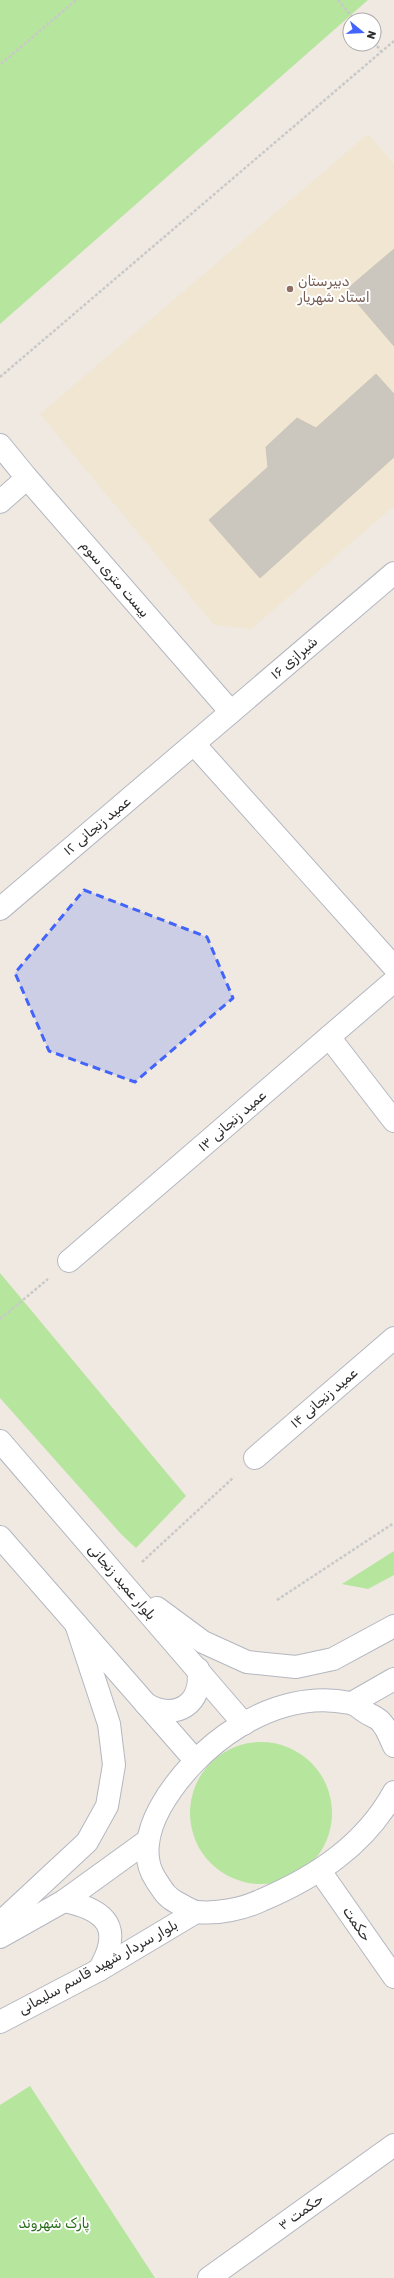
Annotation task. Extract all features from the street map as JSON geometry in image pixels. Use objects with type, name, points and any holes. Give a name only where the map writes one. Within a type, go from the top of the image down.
[{"type":"main road","name":"بیست متری سوم","points":[[0,445],[27,478],[232,712]]},
{"type":"main road","points":[[0,502],[27,478]]},
{"type":"main road","name":"شیرازی ۱۶","points":[[194,744],[394,573]]},
{"type":"main road","points":[[194,744],[394,967]]},
{"type":"main road","name":"عمید زنجانی ۱۲","points":[[0,909],[194,744]]},
{"type":"main road","name":"عمید زنجانی ۱۳","points":[[70,1261],[394,981]]},
{"type":"main road","points":[[329,1037],[394,1121]]},
{"type":"main road","name":"عمید زنجانی ۱۴","points":[[255,1458],[394,1338]]},
{"type":"main road","name":"بلوار عمید زنجانی","points":[[0,1441],[244,1724]]},
{"type":"main road","points":[[0,1537],[195,1760]]},
{"type":"main road","points":[[121,1582],[203,1642],[247,1662],[296,1667],[333,1659],[394,1626]]},
{"type":"main road","points":[[0,1923],[87,1842],[107,1806],[114,1765],[109,1724],[76,1624]]},
{"type":"main road","points":[[146,1704],[163,1712],[182,1709],[195,1696],[199,1687],[198,1669]]},
{"type":"main road","points":[[352,1703],[394,1679]]},
{"type":"main road","points":[[394,1746],[381,1722],[352,1703],[320,1700],[294,1705],[268,1713],[244,1724],[221,1738],[195,1760],[171,1789],[153,1821],[147,1841],[150,1872],[168,1898],[196,1912],[224,1911],[258,1902],[290,1889],[320,1871],[364,1834],[383,1812],[394,1792]]},
{"type":"main road","points":[[0,1937],[64,1902],[147,1841]]},
{"type":"main road","name":"حکمت","points":[[320,1871],[394,1977]]},
{"type":"main road","points":[[64,1902],[83,1905],[103,1915],[111,1934],[109,1953],[99,1970]]},
{"type":"main road","name":"بلوار سردار شهید قاسم سلیمانی","points":[[0,2022],[99,1970],[196,1912]]},
{"type":"main road","name":"حکمت ۳","points":[[209,2278],[394,2145]]},
{"type":"path","points":[[1,64],[76,0]]},
{"type":"path","points":[[338,0],[348,12]]},
{"type":"path","points":[[382,51],[394,41]]},
{"type":"path","points":[[0,377],[381,52]]},
{"type":"path","points":[[0,1319],[70,1261]]},
{"type":"path","points":[[121,1582],[255,1458]]},
{"type":"path","points":[[278,1600],[394,1524]]},
{"type":"highlighted area","points":[[84,890],[207,937],[233,998],[135,1082],[49,1051],[15,973]]},
{"type":"shaded area","name":"دبیرستان استاد شهریار","points":[[368,134],[394,164],[394,506],[251,629],[214,625],[40,414]]},
{"type":"green space","points":[[0,0],[368,0],[354,12],[342,12],[342,23],[0,324]]},
{"type":"green space","points":[[0,1273],[186,1496],[136,1548],[121,1534],[0,1398]]},
{"type":"green space","points":[[394,1551],[394,1575],[368,1589],[342,1584]]},
{"type":"green space","points":[[261,1742],[282,1745],[306,1758],[316,1768],[329,1792],[332,1813],[329,1834],[316,1858],[306,1868],[282,1881],[261,1884],[240,1881],[216,1868],[206,1858],[193,1834],[190,1813],[193,1792],[206,1768],[216,1758],[240,1745]]},
{"type":"green space","name":"پارک شهروند","points":[[30,2086],[155,2278],[0,2278],[0,2105]]},
{"type":"building","points":[[394,249],[394,346],[346,290]]},
{"type":"building","points":[[376,374],[394,394],[394,457],[260,578],[209,520],[268,467],[266,447],[297,418],[316,428]]},
{"type":"place","name":"دبیرستان استاد شهریار","points":[[290,289]]}]
